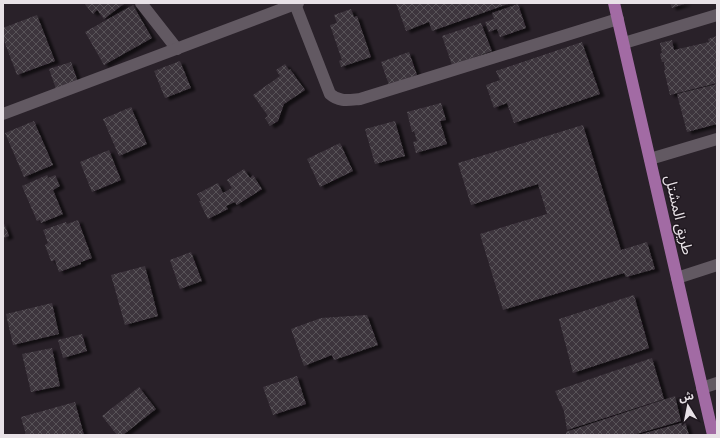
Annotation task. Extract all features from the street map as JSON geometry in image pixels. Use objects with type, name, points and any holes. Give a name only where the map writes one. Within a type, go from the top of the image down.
[{"type":"main road","name":"طريق المشتل","points":[[614,3],[713,435]]},
{"type":"street","points":[[141,3],[177,49]]},
{"type":"street","points":[[3,114],[296,4],[330,94],[334,98],[344,101],[360,99],[618,19]]},
{"type":"street","points":[[624,44],[717,15]]},
{"type":"street","points":[[650,158],[717,138]]},
{"type":"street","points":[[677,278],[717,265]]},
{"type":"street","points":[[702,388],[717,383]]},
{"type":"building","points":[[84,3],[125,3],[104,19],[97,10],[93,14]]},
{"type":"building","points":[[396,3],[511,3],[432,31],[429,22],[406,31]]},
{"type":"building","points":[[670,3],[687,3],[672,8]]},
{"type":"building","points":[[518,4],[526,28],[500,37],[497,29],[489,32],[485,22],[494,19],[492,13]]},
{"type":"building","points":[[133,5],[152,38],[104,65],[85,32]]},
{"type":"building","points":[[351,9],[354,17],[357,16],[371,57],[341,67],[339,61],[342,60],[330,25],[337,23],[334,15]]},
{"type":"building","points":[[37,15],[55,61],[17,75],[3,38],[3,28]]},
{"type":"building","points":[[481,23],[492,51],[452,65],[442,36]]},
{"type":"building","points":[[717,36],[717,83],[670,95],[664,70],[664,62],[662,62],[660,54],[662,53],[660,43],[672,40],[674,50],[709,42],[708,39]]},
{"type":"building","points":[[582,42],[600,94],[514,123],[507,103],[494,108],[486,85],[500,80],[496,71]]},
{"type":"building","points":[[409,52],[417,75],[389,85],[381,62]]},
{"type":"building","points":[[180,61],[191,88],[165,98],[154,71]]},
{"type":"building","points":[[71,62],[78,82],[56,89],[49,69]]},
{"type":"building","points":[[285,64],[305,90],[284,104],[278,121],[270,126],[265,118],[268,116],[253,95],[280,76],[276,70]]},
{"type":"building","points":[[717,84],[717,124],[687,132],[677,94]]},
{"type":"building","points":[[441,103],[446,120],[440,121],[447,144],[416,153],[413,142],[417,141],[414,131],[412,132],[407,112]]},
{"type":"building","points":[[131,107],[147,144],[119,156],[103,119]]},
{"type":"building","points":[[34,121],[53,165],[24,177],[5,133]]},
{"type":"building","points":[[395,121],[405,156],[375,164],[365,129]]},
{"type":"building","points":[[583,125],[621,250],[647,242],[655,269],[626,277],[624,273],[503,310],[480,234],[547,214],[538,184],[471,205],[458,163]]},
{"type":"building","points":[[340,143],[353,171],[320,187],[307,159]]},
{"type":"building","points":[[109,150],[121,180],[92,192],[80,162]]},
{"type":"building","points":[[244,169],[250,178],[253,175],[262,189],[237,205],[235,202],[226,206],[228,209],[208,219],[197,194],[218,183],[223,193],[232,188],[227,180]]},
{"type":"building","points":[[47,175],[48,178],[55,175],[60,186],[53,190],[63,214],[41,223],[40,220],[37,221],[22,186]]},
{"type":"building","points":[[78,220],[92,258],[81,262],[81,264],[59,272],[55,260],[51,261],[45,245],[48,243],[43,230],[66,222],[67,224]]},
{"type":"building","points":[[3,221],[9,236],[3,238]]},
{"type":"building","points":[[191,252],[202,281],[180,289],[170,260]]},
{"type":"building","points":[[145,266],[158,316],[125,325],[111,275]]},
{"type":"building","points":[[634,295],[649,348],[573,373],[559,319]]},
{"type":"building","points":[[52,303],[59,334],[13,345],[6,314]]},
{"type":"building","points":[[367,315],[378,345],[334,360],[332,355],[304,366],[291,329],[321,318]]},
{"type":"building","points":[[82,334],[87,351],[63,358],[58,340]]},
{"type":"building","points":[[52,348],[60,386],[31,392],[22,354]]},
{"type":"building","points":[[652,358],[664,399],[567,430],[564,411],[555,391]]},
{"type":"building","points":[[297,376],[306,404],[273,415],[263,387]]},
{"type":"building","points":[[139,387],[156,409],[123,435],[117,435],[102,416]]},
{"type":"building","points":[[675,396],[681,421],[633,435],[566,435],[566,432]]},
{"type":"building","points":[[75,402],[84,435],[26,435],[21,417]]},
{"type":"building","points":[[685,422],[689,435],[638,435]]}]
